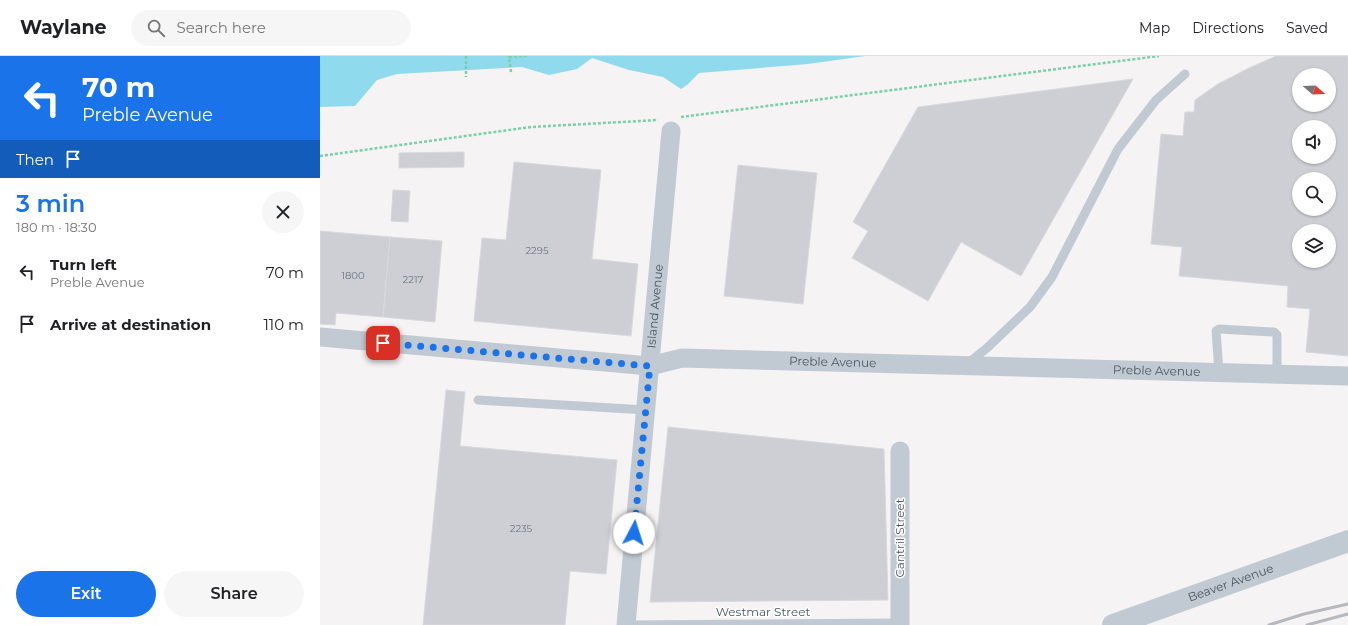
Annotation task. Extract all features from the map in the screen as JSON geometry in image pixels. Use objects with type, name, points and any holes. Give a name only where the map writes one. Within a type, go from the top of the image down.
[{"type":"street","name":"Island Avenue","points":[[626,625],[650,366],[670,122]]},
{"type":"street","name":"Preble Avenue","points":[[320,337],[650,366],[682,358],[1348,376]]},
{"type":"street","name":"Cantril Street","points":[[900,451],[900,624]]},
{"type":"street","name":"Beaver Avenue","points":[[1113,625],[1348,541]]},
{"type":"lane","points":[[964,366],[987,348],[1030,307],[1052,277],[1118,149],[1156,100],[1185,74]]},
{"type":"lane","points":[[1219,372],[1216,332],[1219,329],[1274,332],[1277,334],[1277,374]]},
{"type":"lane","points":[[478,400],[646,410]]},
{"type":"lane","name":"Westmar Street","points":[[626,625],[900,624]]},
{"type":"path","points":[[466,56],[466,77]]},
{"type":"path","points":[[511,72],[509,57],[529,56]]},
{"type":"path","points":[[320,156],[531,127],[670,122],[1159,56]]},
{"type":"water","points":[[320,56],[865,56],[808,64],[699,73],[681,89],[663,77],[629,70],[592,58],[577,69],[549,75],[522,67],[397,74],[377,80],[355,106],[320,107]]},
{"type":"building","points":[[1276,56],[1348,56],[1348,356],[1306,352],[1310,309],[1287,307],[1288,286],[1179,276],[1182,247],[1151,244],[1161,134],[1183,136],[1185,112],[1194,112],[1195,100],[1218,84]]},
{"type":"building","points":[[1133,79],[1021,276],[961,242],[928,301],[852,258],[868,231],[853,222],[918,107]]},
{"type":"building","points":[[464,152],[464,167],[399,168],[399,153]]},
{"type":"building","points":[[514,162],[601,170],[592,259],[638,264],[631,336],[474,321],[482,238],[506,240]]},
{"type":"building","points":[[738,165],[817,173],[803,304],[724,296]]},
{"type":"building","points":[[393,190],[410,191],[408,222],[391,221]]},
{"type":"building","points":[[320,231],[390,237],[383,317],[336,313],[335,325],[320,324]]},
{"type":"building","points":[[390,237],[442,241],[435,322],[383,317]]},
{"type":"building","points":[[446,390],[465,392],[460,446],[617,460],[606,574],[570,571],[565,625],[423,625]]},
{"type":"building","points":[[668,427],[884,449],[888,600],[650,602]]},
{"type":"railway","points":[[1269,625],[1304,614],[1348,604]]},
{"type":"railway","points":[[1307,625],[1348,614]]},
{"type":"route","points":[[383,343],[650,366],[634,533]]}]
